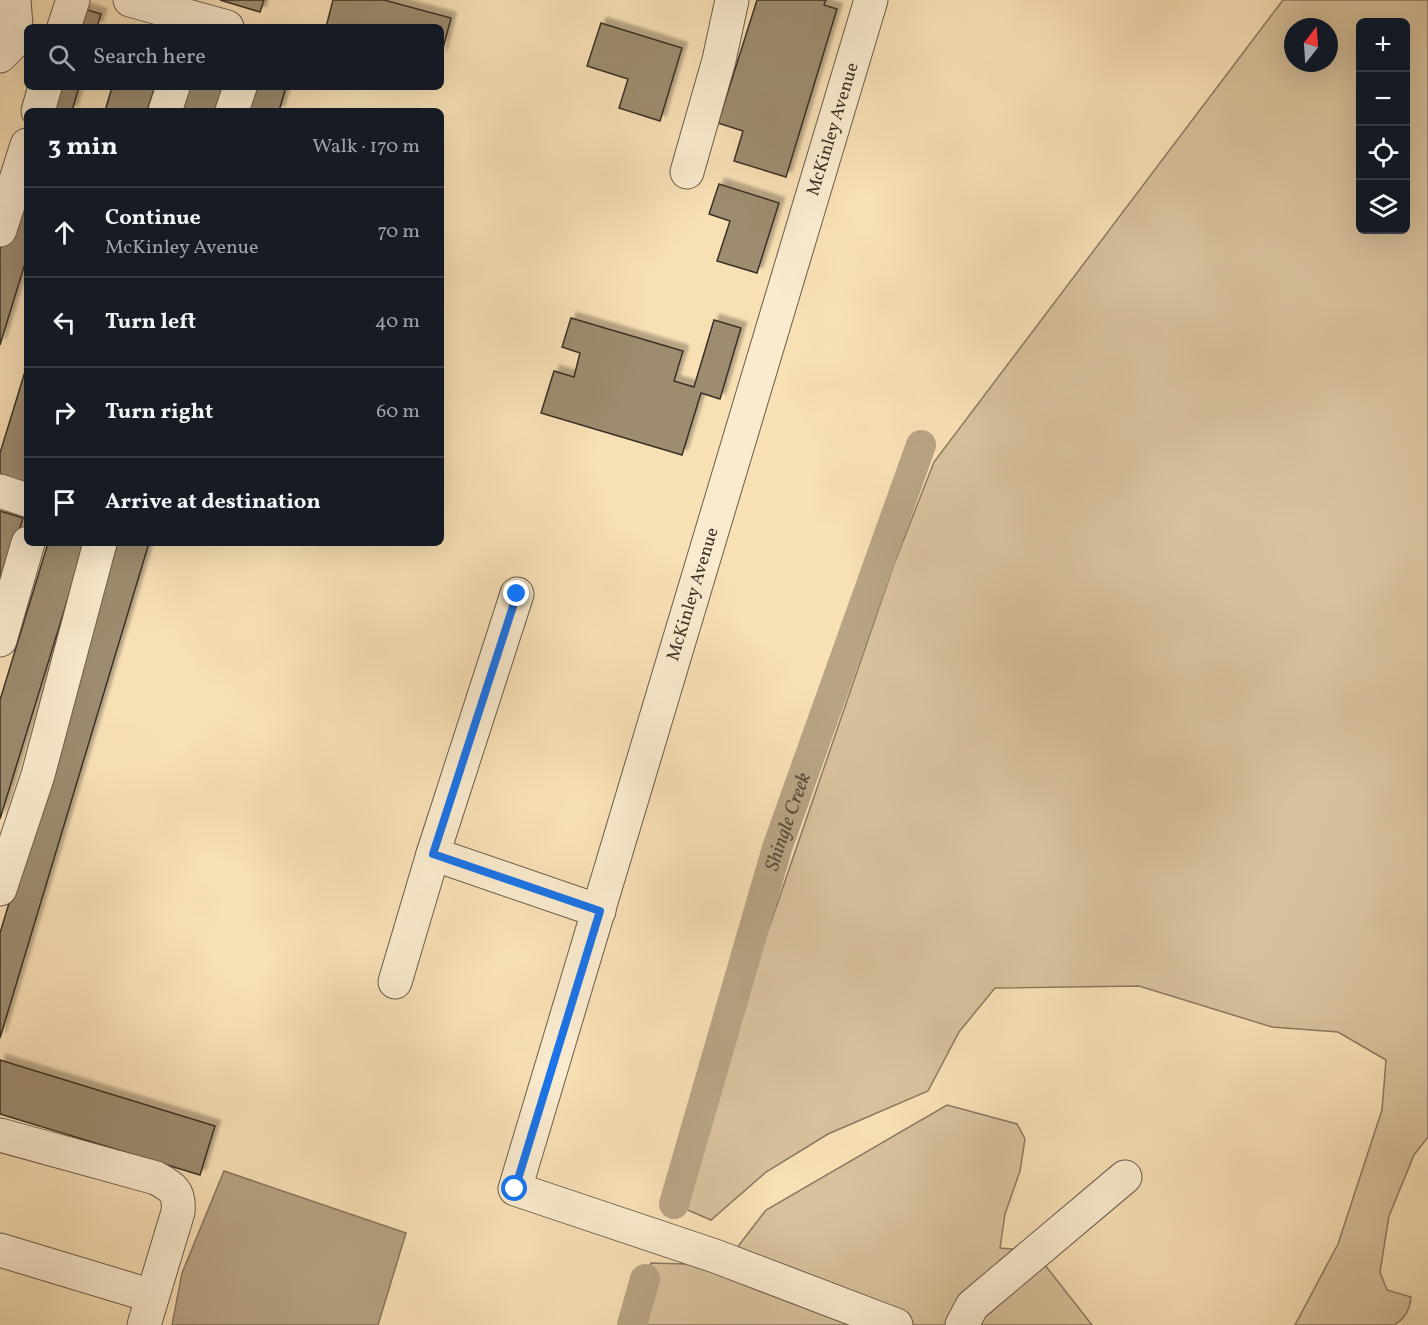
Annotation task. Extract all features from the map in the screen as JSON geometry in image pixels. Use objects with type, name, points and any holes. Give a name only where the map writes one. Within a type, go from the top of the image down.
[{"type":"street","points":[[0,56],[17,39],[14,0]]},
{"type":"street","points":[[65,24],[73,0]]},
{"type":"street","points":[[130,0],[196,15],[219,24]]},
{"type":"street","points":[[687,172],[719,60],[732,0]]},
{"type":"street","name":"McKinley Avenue","points":[[871,0],[515,1189],[715,1256],[896,1325]]},
{"type":"street","points":[[39,108],[44,90]]},
{"type":"street","points":[[166,108],[172,90]]},
{"type":"street","points":[[233,108],[239,90]]},
{"type":"street","points":[[0,230],[24,154]]},
{"type":"street","points":[[0,491],[24,499]]},
{"type":"street","points":[[0,640],[27,546]]},
{"type":"street","points":[[0,889],[38,775],[99,546]]},
{"type":"street","points":[[395,981],[433,854],[517,594]]},
{"type":"street","points":[[433,854],[600,911]]},
{"type":"street","points":[[0,1135],[156,1178],[176,1190],[179,1199],[178,1212],[148,1311],[0,1250]]},
{"type":"street","points":[[962,1325],[972,1306],[1125,1177]]},
{"type":"shaded area","points":[[1283,0],[1428,0],[1428,1137],[1414,1155],[1389,1216],[1380,1272],[1387,1290],[1411,1297],[1406,1313],[1394,1325],[1295,1325],[1338,1244],[1382,1110],[1386,1060],[1338,1032],[1272,1027],[1139,986],[995,988],[959,1032],[928,1091],[828,1134],[766,1172],[711,1220],[674,1204],[894,564],[934,462]]},
{"type":"shaded area","points":[[947,1105],[1017,1124],[1025,1139],[1020,1171],[1005,1214],[1000,1248],[1034,1251],[1092,1325],[632,1325],[651,1263],[686,1264],[736,1249],[766,1210]]},
{"type":"shaded area","points":[[224,1171],[406,1233],[378,1325],[172,1325],[182,1273]]},
{"type":"building","points":[[220,0],[264,0],[260,12]]},
{"type":"building","points":[[333,0],[384,0],[451,18],[444,45],[444,24],[327,24]]},
{"type":"building","points":[[757,0],[826,0],[824,5],[837,9],[786,177],[734,161],[743,131],[718,123]]},
{"type":"building","points":[[74,6],[101,14],[98,24],[69,24]]},
{"type":"building","points":[[601,23],[682,48],[660,121],[619,108],[628,79],[587,66]]},
{"type":"building","points":[[49,90],[78,90],[73,108],[43,108]]},
{"type":"building","points":[[111,90],[154,90],[148,108],[106,108]]},
{"type":"building","points":[[186,90],[222,90],[217,108],[181,108]]},
{"type":"building","points":[[254,90],[285,90],[280,108],[249,108]]},
{"type":"building","points":[[24,171],[24,267],[0,345],[0,249]]},
{"type":"building","points":[[719,184],[779,203],[757,273],[717,261],[730,221],[709,214]]},
{"type":"building","points":[[571,318],[683,351],[674,381],[694,387],[714,320],[741,328],[720,399],[701,393],[682,455],[541,413],[554,371],[574,377],[580,353],[562,347]]},
{"type":"building","points":[[24,375],[24,485],[0,478],[0,453]]},
{"type":"building","points":[[0,511],[23,518],[0,593]]},
{"type":"building","points":[[47,546],[84,546],[0,819],[0,700]]},
{"type":"building","points":[[116,546],[148,546],[0,1038],[0,933]]},
{"type":"building","points":[[0,1060],[215,1126],[200,1175],[0,1114]]},
{"type":"waterway","name":"Shingle Creek","points":[[674,1204],[777,848],[921,445]]},
{"type":"waterway","name":"Shingle Creek","points":[[632,1325],[645,1279]]},
{"type":"route","points":[[515,1189],[600,911],[433,854],[517,594]]}]
